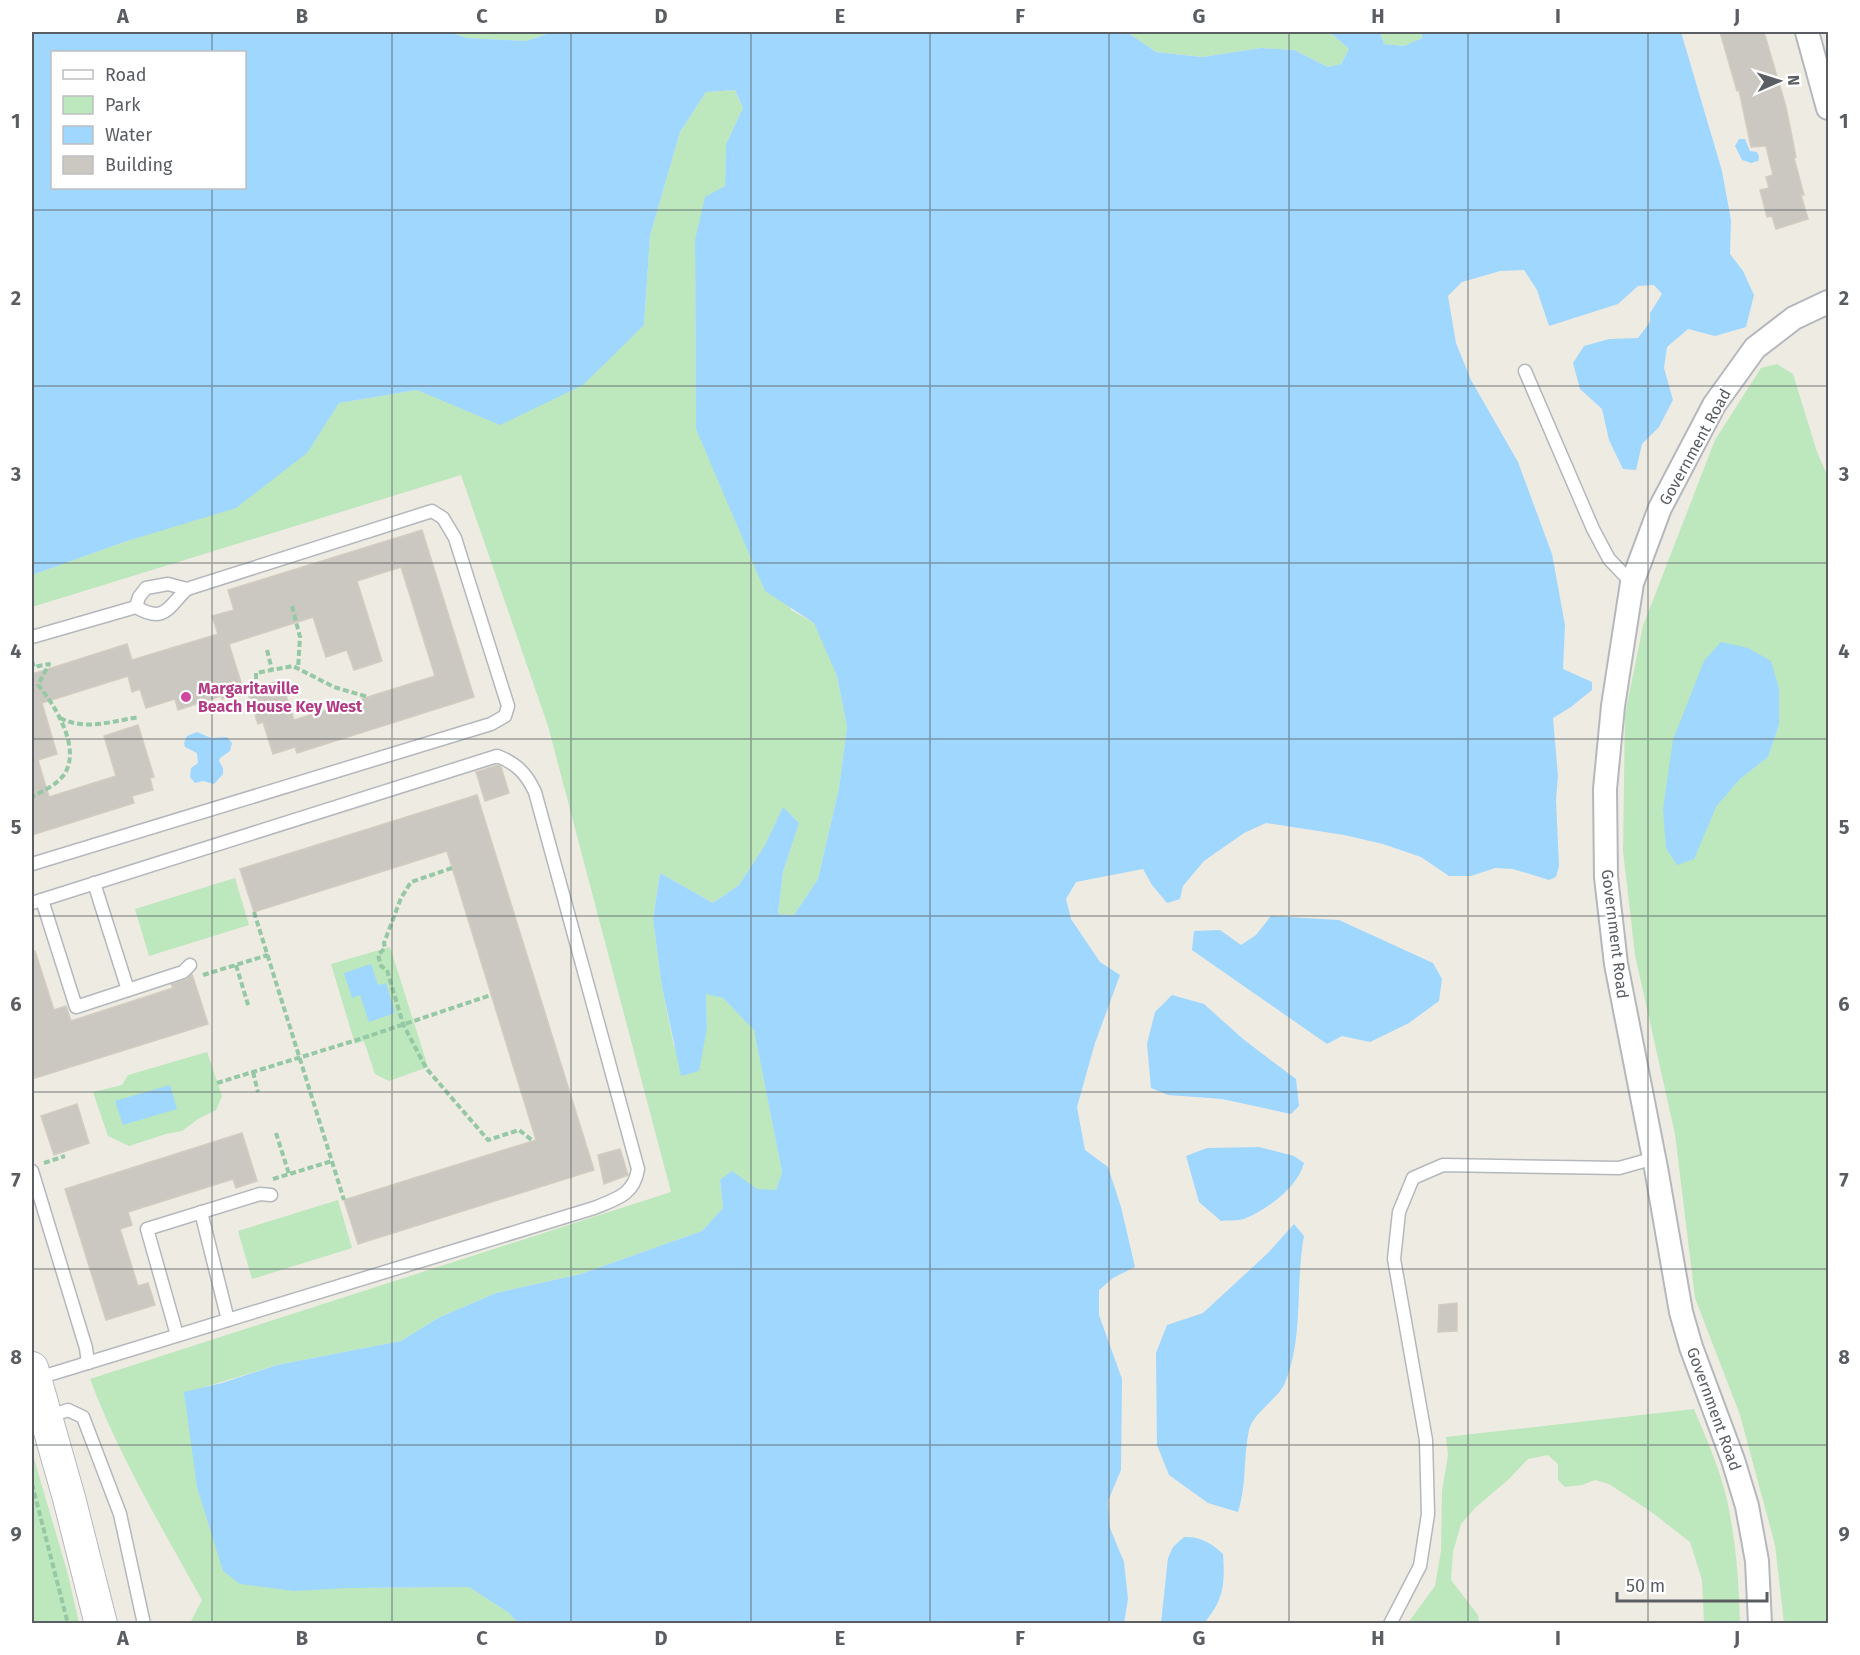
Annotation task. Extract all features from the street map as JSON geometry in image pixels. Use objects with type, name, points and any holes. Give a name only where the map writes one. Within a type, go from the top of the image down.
[{"type":"main road","points":[[33,1373],[92,1583],[101,1623]]},
{"type":"street","points":[[1807,32],[1828,108]]},
{"type":"street","name":"Government Road","points":[[1760,1623],[1756,1561],[1747,1506],[1733,1460],[1690,1347],[1681,1312],[1616,964],[1606,877],[1605,789],[1613,706],[1632,583],[1660,508],[1714,405],[1755,348],[1794,318],[1828,302]]},
{"type":"lane","points":[[1525,371],[1593,529],[1610,560],[1632,583]]},
{"type":"lane","points":[[32,864],[491,724],[505,716],[508,706],[454,538],[443,518],[432,511],[187,589],[170,609],[157,614],[146,613],[136,607]]},
{"type":"lane","points":[[32,637],[136,607],[146,588],[168,584],[187,589]]},
{"type":"lane","points":[[33,1373],[88,1363],[594,1208],[624,1195],[636,1182],[638,1169],[535,792],[529,779],[512,761],[497,756],[37,902],[76,1007],[183,972],[190,965]]},
{"type":"lane","points":[[94,883],[128,990]]},
{"type":"lane","points":[[1390,1623],[1420,1566],[1428,1514],[1426,1440],[1394,1259],[1399,1212],[1413,1178],[1443,1165],[1619,1168],[1654,1158]]},
{"type":"lane","points":[[32,1171],[86,1348],[88,1363]]},
{"type":"lane","points":[[177,1335],[147,1229],[266,1195]]},
{"type":"lane","points":[[201,1212],[228,1320]]},
{"type":"lane","points":[[46,1417],[68,1410],[83,1418],[120,1514],[144,1623]]},
{"type":"path","points":[[292,606],[300,637],[298,669]]},
{"type":"path","points":[[267,650],[272,670]]},
{"type":"path","points":[[32,661],[33,667],[49,664],[38,685],[60,718],[68,741],[69,765],[58,781],[32,797]]},
{"type":"path","points":[[256,688],[256,673],[293,666],[334,687],[368,697]]},
{"type":"path","points":[[60,718],[68,722],[91,725],[139,717]]},
{"type":"path","points":[[452,868],[411,882],[401,898],[384,943],[385,948],[378,955],[381,966],[387,970],[404,1024],[426,1068],[488,1140],[519,1130],[533,1141]]},
{"type":"path","points":[[254,912],[344,1200]]},
{"type":"path","points":[[190,965],[194,978],[268,955]]},
{"type":"path","points":[[236,965],[249,1008]]},
{"type":"path","points":[[217,1083],[491,995]]},
{"type":"path","points":[[253,1072],[258,1092]]},
{"type":"path","points":[[276,1133],[289,1174]]},
{"type":"path","points":[[43,1163],[65,1156]]},
{"type":"path","points":[[266,1195],[258,1183],[332,1161]]},
{"type":"path","points":[[32,1484],[68,1623]]},
{"type":"green space","points":[[449,32],[553,32],[526,41],[467,38]]},
{"type":"green space","points":[[1127,32],[1324,32],[1332,34],[1349,49],[1341,64],[1328,67],[1294,50],[1261,48],[1202,57],[1156,52]]},
{"type":"green space","points":[[1380,32],[1422,32],[1422,38],[1404,46],[1384,44]]},
{"type":"green space","points":[[735,90],[743,108],[726,144],[725,187],[695,240],[696,429],[791,610],[814,623],[824,642],[837,676],[847,727],[839,788],[818,879],[794,915],[778,914],[783,872],[799,823],[783,808],[765,845],[739,885],[713,903],[660,873],[653,919],[662,987],[674,1047],[707,1028],[706,993],[723,998],[754,1029],[782,1172],[776,1190],[757,1190],[720,1181],[723,1208],[702,1231],[581,1274],[496,1293],[438,1318],[401,1341],[277,1365],[185,1393],[349,1588],[469,1587],[509,1613],[518,1623],[190,1623],[202,1600],[128,1464],[90,1379],[671,1192],[548,726],[461,475],[32,607],[32,575],[127,541],[339,403],[417,390],[451,403],[644,325],[650,236],[680,132],[706,92]]},
{"type":"green space","points":[[1777,364],[1793,374],[1817,452],[1828,477],[1828,1623],[1784,1623],[1775,1545],[1740,1415],[1695,1298],[1675,1134],[1635,955],[1623,851],[1625,714],[1643,626],[1715,440],[1761,368]],"holes":[[[1779,689],[1779,725],[1768,757],[1740,779],[1716,807]]]},
{"type":"green space","points":[[235,878],[249,925],[149,956],[135,909]]},
{"type":"green space","points":[[390,947],[428,1067],[389,1081],[375,1074],[364,1041],[355,1044],[331,964]]},
{"type":"green space","points":[[207,1052],[222,1096],[216,1110],[198,1119],[182,1131],[129,1146],[108,1136],[93,1092],[122,1085],[128,1075]]},
{"type":"green space","points":[[338,1200],[352,1248],[252,1279],[238,1231]]},
{"type":"green space","points":[[1694,1409],[1717,1465],[1727,1500],[1733,1531],[1740,1623],[1704,1623],[1702,1580],[1690,1542],[1650,1511],[1609,1484],[1595,1480],[1582,1485],[1565,1487],[1558,1480],[1558,1464],[1548,1455],[1528,1459],[1461,1524],[1453,1552],[1451,1580],[1478,1615],[1479,1623],[1408,1623],[1435,1586],[1441,1551],[1442,1491],[1448,1455],[1446,1437]]},
{"type":"green space","points":[[32,1452],[67,1571],[79,1623],[32,1623]]},
{"type":"water","points":[[32,32],[449,32],[467,38],[526,41],[553,32],[1127,32],[1156,52],[1202,57],[1261,48],[1294,50],[1328,67],[1341,64],[1349,49],[1332,34],[1324,32],[1380,32],[1384,44],[1404,46],[1422,38],[1422,32],[1681,32],[1722,171],[1731,220],[1730,254],[1743,271],[1754,295],[1746,327],[1715,336],[1688,329],[1667,347],[1664,368],[1673,400],[1659,427],[1642,444],[1636,470],[1623,469],[1609,440],[1602,409],[1580,389],[1573,363],[1584,346],[1609,339],[1638,338],[1650,322],[1650,313],[1662,294],[1654,285],[1638,286],[1618,304],[1549,326],[1537,290],[1524,270],[1500,271],[1462,282],[1448,296],[1456,343],[1471,380],[1518,462],[1552,554],[1565,625],[1563,669],[1592,682],[1592,690],[1553,718],[1558,776],[1556,800],[1559,866],[1556,877],[1549,880],[1513,869],[1495,868],[1471,876],[1449,876],[1421,857],[1383,844],[1344,835],[1266,823],[1244,833],[1204,861],[1183,886],[1180,899],[1167,903],[1152,885],[1143,869],[1076,882],[1066,899],[1071,919],[1100,962],[1120,975],[1095,1043],[1077,1107],[1085,1150],[1108,1167],[1121,1207],[1135,1267],[1113,1278],[1099,1290],[1099,1315],[1122,1379],[1121,1470],[1108,1501],[1110,1528],[1124,1562],[1128,1599],[1124,1623],[518,1623],[509,1613],[469,1587],[294,1591],[240,1584],[223,1571],[197,1487],[184,1392],[222,1383],[277,1365],[401,1341],[438,1318],[496,1293],[581,1274],[702,1231],[723,1208],[720,1180],[732,1171],[757,1189],[776,1190],[782,1172],[754,1030],[723,998],[706,994],[707,1028],[699,1071],[681,1076],[662,987],[653,919],[660,873],[713,903],[739,885],[765,845],[783,807],[799,823],[783,872],[778,914],[794,915],[818,879],[839,788],[847,727],[837,676],[814,623],[765,591],[696,429],[695,240],[705,197],[725,186],[726,144],[743,108],[735,90],[706,92],[680,132],[650,236],[644,325],[583,385],[500,425],[417,390],[339,403],[307,453],[236,508],[127,541],[32,575]]},
{"type":"water","points":[[1739,139],[1745,139],[1750,151],[1757,152],[1758,161],[1751,163],[1742,160],[1735,146]]},
{"type":"water","points":[[1721,642],[1748,648],[1771,661],[1779,689],[1779,725],[1768,757],[1740,779],[1716,807],[1694,859],[1677,865],[1666,848],[1663,809],[1673,740],[1704,661]]},
{"type":"water","points":[[197,732],[211,738],[227,737],[232,743],[230,751],[220,758],[223,774],[214,784],[203,781],[195,783],[190,777],[191,768],[198,763],[197,753],[185,747],[184,743],[187,736]]},
{"type":"water","points":[[1271,916],[1339,920],[1433,963],[1442,979],[1439,1001],[1409,1023],[1370,1042],[1342,1036],[1327,1044],[1192,950],[1194,931],[1220,930],[1241,945],[1256,935]]},
{"type":"water","points":[[371,964],[378,985],[386,983],[395,1013],[369,1022],[360,995],[352,998],[344,973]]},
{"type":"water","points":[[1172,995],[1204,1004],[1243,1039],[1296,1079],[1299,1106],[1291,1114],[1222,1099],[1168,1095],[1151,1088],[1147,1044],[1155,1012]]},
{"type":"water","points":[[170,1085],[177,1109],[123,1125],[115,1101]]},
{"type":"water","points":[[1259,1147],[1294,1156],[1304,1163],[1301,1172],[1272,1204],[1244,1219],[1221,1221],[1199,1202],[1186,1156],[1207,1148]]},
{"type":"water","points":[[1294,1224],[1304,1236],[1295,1347],[1282,1389],[1251,1424],[1243,1491],[1238,1512],[1208,1503],[1169,1475],[1157,1445],[1156,1353],[1167,1325],[1203,1313],[1268,1253]]},
{"type":"water","points":[[1184,1537],[1205,1541],[1223,1554],[1222,1591],[1216,1607],[1204,1623],[1161,1623],[1168,1558],[1173,1547]]},
{"type":"building","points":[[1720,32],[1764,32],[1786,107],[1796,157],[1794,158],[1804,195],[1801,195],[1808,219],[1776,229],[1772,216],[1767,217],[1760,190],[1769,188],[1766,177],[1773,175],[1766,146],[1751,147],[1739,90],[1737,91]]},
{"type":"building","points":[[422,530],[474,697],[297,753],[295,747],[273,754],[263,722],[258,724],[247,691],[281,680],[294,720],[435,676],[401,567],[357,581],[382,661],[354,670],[347,650],[326,657],[313,617],[229,644],[244,692],[222,699],[221,696],[178,710],[175,699],[146,708],[140,689],[132,692],[128,676],[42,703],[57,754],[38,760],[49,797],[116,776],[104,736],[138,725],[154,777],[150,778],[153,790],[132,796],[134,803],[32,835],[32,674],[127,644],[132,660],[218,634],[212,616],[234,610],[228,590]]},
{"type":"building","points":[[498,765],[501,767],[509,793],[485,801],[476,772]]},
{"type":"building","points":[[477,795],[594,1170],[358,1244],[344,1200],[536,1140],[447,851],[254,912],[240,869]]},
{"type":"building","points":[[32,951],[35,951],[54,1010],[66,1006],[71,1021],[173,988],[171,984],[186,980],[192,974],[208,1024],[32,1079]]},
{"type":"building","points":[[77,1104],[89,1143],[54,1155],[41,1116]]},
{"type":"building","points":[[242,1133],[257,1181],[236,1188],[233,1179],[128,1212],[132,1225],[120,1229],[138,1286],[148,1283],[155,1305],[106,1320],[65,1189]]},
{"type":"building","points":[[620,1149],[628,1175],[604,1184],[598,1155]]},
{"type":"building","points":[[1457,1303],[1457,1331],[1438,1332],[1439,1305]]},
{"type":"place","name":"Margaritaville Beach House Key West","points":[[186,697]]}]
